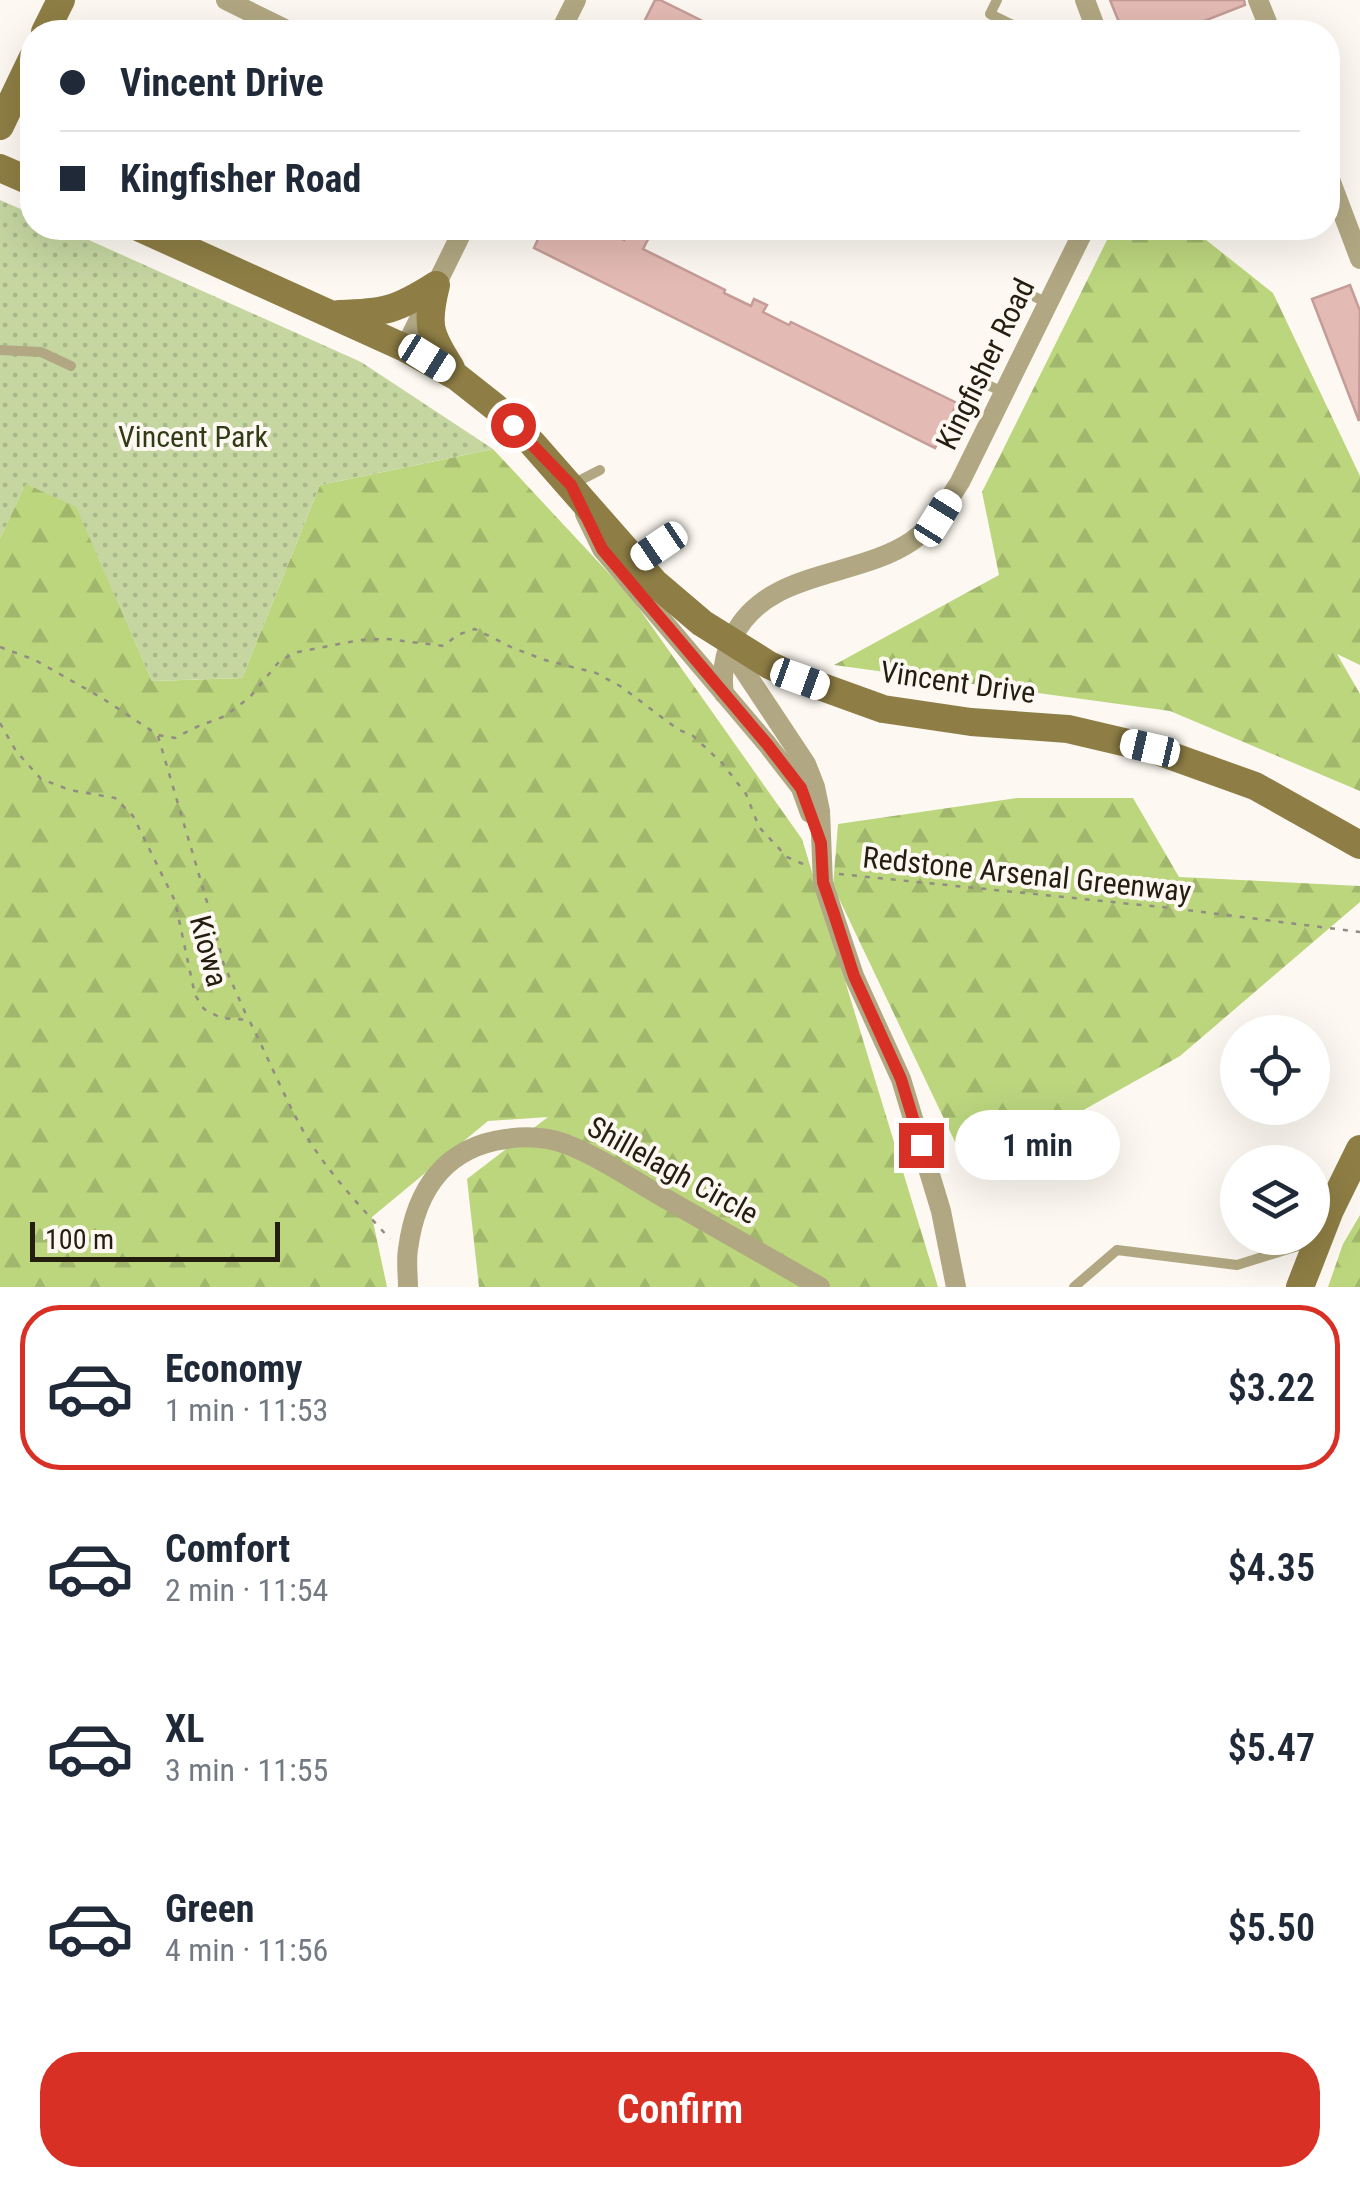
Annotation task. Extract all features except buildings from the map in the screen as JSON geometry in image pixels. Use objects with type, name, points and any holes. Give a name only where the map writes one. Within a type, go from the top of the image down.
[{"type":"street","points":[[226,0],[267,20]]},
{"type":"street","points":[[0,126],[20,84]]},
{"type":"street","points":[[1340,206],[1360,259]]},
{"type":"street","name":"Vincent Drive","points":[[167,240],[405,348],[456,377],[495,407],[571,485],[648,553],[655,584],[730,642],[769,664],[884,710],[970,722],[1068,729],[1150,748],[1255,786],[1360,844]]},
{"type":"street","points":[[405,348],[458,240]]},
{"type":"street","name":"Kingfisher Road","points":[[730,642],[742,620],[778,591],[886,554],[912,541],[938,518],[960,482],[1079,240]]},
{"type":"street","points":[[333,314],[385,312],[436,285]]},
{"type":"street","points":[[436,285],[430,308],[432,339],[456,377]]},
{"type":"street","points":[[571,485],[602,549],[801,788],[821,843]]},
{"type":"street","points":[[724,694],[722,680],[730,642]]},
{"type":"street","points":[[730,642],[741,666],[806,764],[818,799],[823,882],[854,976],[901,1079],[941,1212],[956,1287]]},
{"type":"street","name":"Shillelagh Circle","points":[[408,1287],[408,1250],[416,1214],[444,1165],[488,1141],[528,1136],[565,1144],[820,1287]]},
{"type":"street","points":[[1330,1214],[1360,1148]]},
{"type":"street","points":[[1300,1287],[1312,1255]]},
{"type":"lane","points":[[997,0],[990,14],[1002,20]]},
{"type":"lane","points":[[1022,290],[1048,303]]},
{"type":"lane","points":[[0,350],[41,352],[71,366]]},
{"type":"lane","points":[[977,380],[1004,392]]},
{"type":"lane","points":[[571,485],[600,470]]},
{"type":"lane","points":[[1074,1287],[1117,1250],[1236,1265],[1269,1255]]},
{"type":"path","name":"Redstone Arsenal Greenway","points":[[158,735],[175,738],[226,716],[293,653],[360,640],[444,646],[458,635],[475,630],[545,660],[596,672],[679,730],[692,734],[722,762],[746,794],[759,826],[787,856],[822,872],[1360,932]]},
{"type":"path","points":[[0,646],[35,660],[158,735],[224,965],[249,1020]]},
{"type":"path","name":"Kiowa","points":[[0,723],[16,750],[41,779],[70,790],[116,798],[133,816],[175,902],[195,995],[204,1009],[222,1018],[249,1020],[302,1129],[325,1164],[392,1242],[408,1250]]},
{"type":"green space","name":"Vincent Park","points":[[0,200],[20,209],[20,240],[89,240],[361,362],[493,449],[320,485],[242,678],[152,681],[76,507],[26,484],[0,538]]},
{"type":"green space","points":[[1107,240],[1206,240],[1273,293],[1360,476],[1360,665],[1337,654],[1360,694],[1360,791],[1170,711],[834,665],[999,575],[982,492]]},
{"type":"green space","points":[[493,449],[631,597],[802,839],[938,1287],[479,1287],[467,1179],[548,1117],[488,1121],[372,1217],[387,1287],[0,1287],[0,538],[26,483],[77,507],[152,681],[242,678],[320,485]]},
{"type":"green space","points":[[1017,798],[1133,798],[1179,877],[1360,886],[1360,902],[1228,1015],[1220,1015],[1220,1022],[1180,1056],[1046,1131],[966,1165],[833,886],[838,824]]},
{"type":"green space","points":[[1360,1215],[1360,1287],[1328,1287],[1343,1244]]},
{"type":"route","points":[[513,425],[571,485],[602,549],[801,788],[821,843],[823,882],[854,976],[901,1079],[921,1145]]}]
